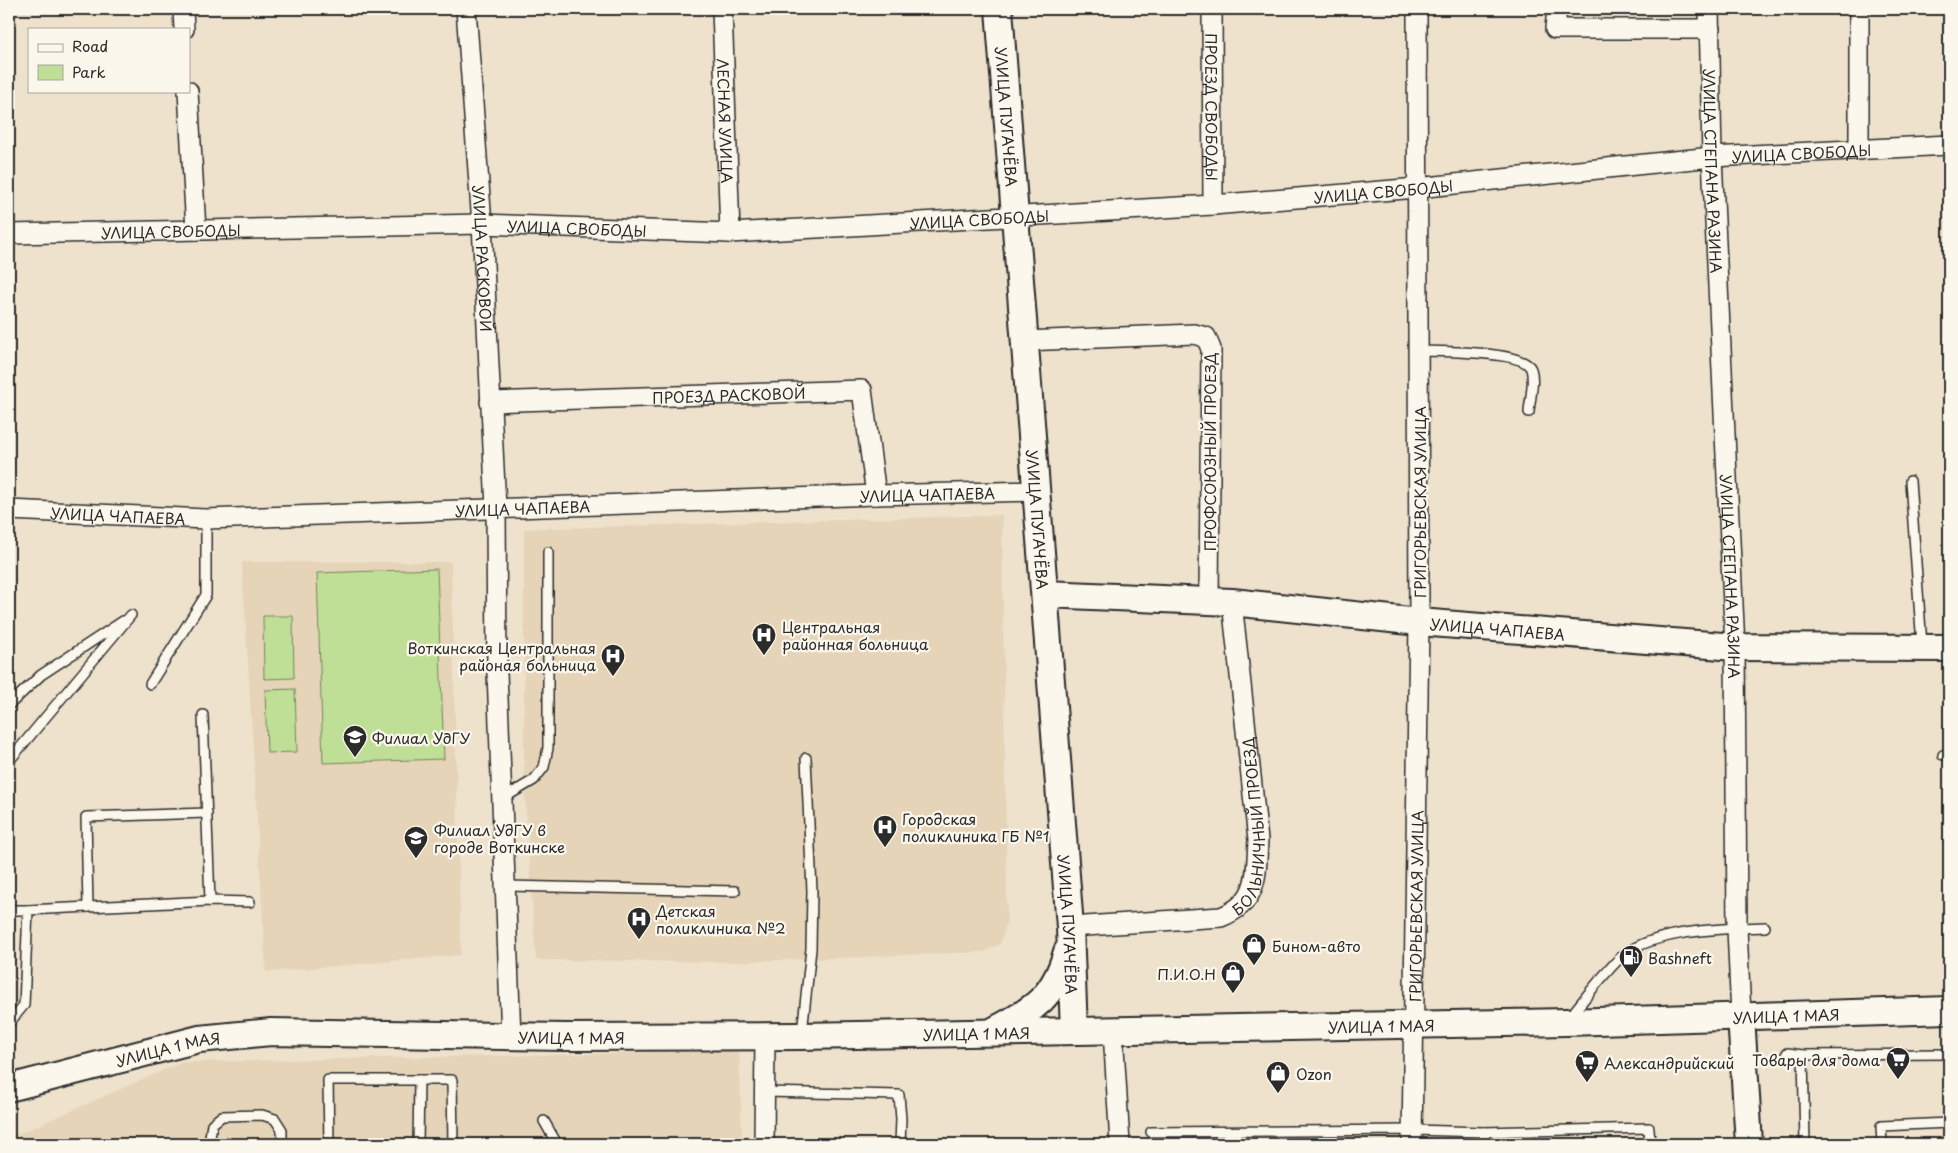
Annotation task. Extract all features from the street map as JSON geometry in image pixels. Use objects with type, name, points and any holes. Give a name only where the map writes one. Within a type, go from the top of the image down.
[{"type":"main road","name":"УЛИЦА ПУГАЧЁВА","points":[[999,9],[1070,933],[1074,1031]]},
{"type":"main road","name":"УЛИЦА ЧАПАЕВА","points":[[1045,594],[1220,601],[1419,622],[1735,647],[1949,648]]},
{"type":"main road","points":[[991,1033],[1024,1015],[1046,998],[1061,972],[1070,933]]},
{"type":"main road","name":"УЛИЦА 1 МАЯ","points":[[9,1088],[199,1039],[271,1032],[512,1037],[801,1036],[1566,1022],[1949,1010]]},
{"type":"main road","name":"УЛИЦА СТЕПАНА РАЗИНА","points":[[1741,1016],[1749,1144]]},
{"type":"street","points":[[183,9],[184,28]]},
{"type":"street","name":"УЛИЦА РАСКОВОЙ","points":[[466,9],[482,224],[496,508],[497,672],[512,1037]]},
{"type":"street","name":"ЛЕСНАЯ УЛИЦА","points":[[722,9],[730,234]]},
{"type":"street","name":"ПРОЕЗД СВОБОДЫ","points":[[1212,9],[1214,205]]},
{"type":"street","name":"ГРИГОРЬЕВСКАЯ УЛИЦА","points":[[1413,1137],[1419,622],[1417,9]]},
{"type":"street","points":[[1557,9],[1555,30],[1710,29]]},
{"type":"street","name":"УЛИЦА СТЕПАНА РАЗИНА","points":[[1710,9],[1712,157],[1735,647],[1737,928],[1741,1016]]},
{"type":"street","points":[[1859,9],[1859,150]]},
{"type":"street","points":[[188,92],[196,230]]},
{"type":"street","name":"УЛИЦА СВОБОДЫ","points":[[9,234],[482,224],[730,234],[1214,205],[1417,188],[1712,157],[1949,145]]},
{"type":"street","name":"ПРОФСОЮЗНЫЙ ПРОЕЗД","points":[[1024,341],[1194,334],[1206,336],[1210,349],[1220,601]]},
{"type":"street","name":"ПРОЕЗД РАСКОВОЙ","points":[[490,402],[862,390],[876,495]]},
{"type":"street","name":"УЛИЦА ЧАПАЕВА","points":[[9,510],[206,519],[1035,491]]},
{"type":"street","name":"БОЛЬНИЧНЫЙ ПРОЕЗД","points":[[1070,933],[1221,917],[1234,912],[1252,894],[1256,874],[1258,840],[1220,601]]},
{"type":"street","points":[[1113,1031],[1120,1144]]},
{"type":"street","points":[[764,1144],[765,1036]]},
{"type":"lane","points":[[1418,351],[1501,355],[1518,358],[1528,364],[1532,370],[1529,412]]},
{"type":"lane","points":[[1910,481],[1922,648]]},
{"type":"lane","points":[[150,684],[206,595],[206,519]]},
{"type":"lane","points":[[502,799],[534,780],[544,767],[548,748],[548,552]]},
{"type":"lane","points":[[9,705],[42,675],[131,615],[9,761]]},
{"type":"lane","points":[[203,715],[210,901]]},
{"type":"lane","points":[[801,1036],[811,949],[812,901],[806,758]]},
{"type":"lane","points":[[88,907],[86,817],[207,812]]},
{"type":"lane","points":[[506,886],[735,891]]},
{"type":"lane","points":[[9,910],[210,901],[250,902]]},
{"type":"lane","points":[[9,1023],[24,1005],[28,910]]},
{"type":"lane","points":[[1566,1022],[1619,958],[1641,944],[1666,936],[1737,928],[1765,927]]},
{"type":"lane","points":[[1787,1053],[1803,1055],[1949,1054]]},
{"type":"lane","points":[[1803,1055],[1805,1144]]},
{"type":"lane","points":[[330,1144],[328,1080],[452,1080],[453,1144]]},
{"type":"lane","points":[[418,1144],[419,1080]]},
{"type":"lane","points":[[765,1092],[899,1095],[901,1119],[900,1144]]},
{"type":"lane","points":[[209,1144],[212,1124],[222,1116],[262,1115],[275,1118],[282,1130],[282,1144]]},
{"type":"lane","points":[[544,1122],[557,1144]]},
{"type":"lane","points":[[1882,1144],[1881,1126],[1949,1123]]},
{"type":"lane","points":[[1151,1132],[1413,1137],[1484,1132],[1649,1128],[1650,1144]]},
{"type":"lane","points":[[1484,1132],[1485,1144]]},
{"type":"shaded area","name":"Центральная районная больница","points":[[1002,515],[1007,921],[1000,944],[984,952],[729,962],[536,960],[524,783],[524,529]]},
{"type":"shaded area","name":"Филиал УдГУ","points":[[242,562],[451,562],[461,955],[266,972]]},
{"type":"shaded area","points":[[739,1051],[742,1144],[9,1144],[9,1138],[182,1062]]},
{"type":"green space","points":[[437,569],[444,759],[323,763],[317,573]]},
{"type":"green space","points":[[263,616],[293,616],[294,678],[264,679]]},
{"type":"green space","points":[[295,689],[297,752],[267,753],[265,690]]},
{"type":"place","name":"Центральная районная больница","points":[[764,656]]},
{"type":"place","name":"Воткинская Центральная районая больница","points":[[613,677]]},
{"type":"place","name":"Филиал УдГУ","points":[[355,758]]},
{"type":"place","name":"Городская поликлиника ГБ №1","points":[[885,848]]},
{"type":"place","name":"Филиал УдГУ в городе Воткинске","points":[[416,859]]},
{"type":"place","name":"Детская поликлиника №2","points":[[639,940]]},
{"type":"place","name":"Бином-авто","points":[[1254,966]]},
{"type":"place","name":"Bashneft","points":[[1631,978]]},
{"type":"place","name":"П.И.О.Н","points":[[1233,994]]},
{"type":"place","name":"Товары для дома","points":[[1898,1080]]},
{"type":"place","name":"Александрийский","points":[[1587,1083]]},
{"type":"place","name":"Ozon","points":[[1278,1094]]}]
